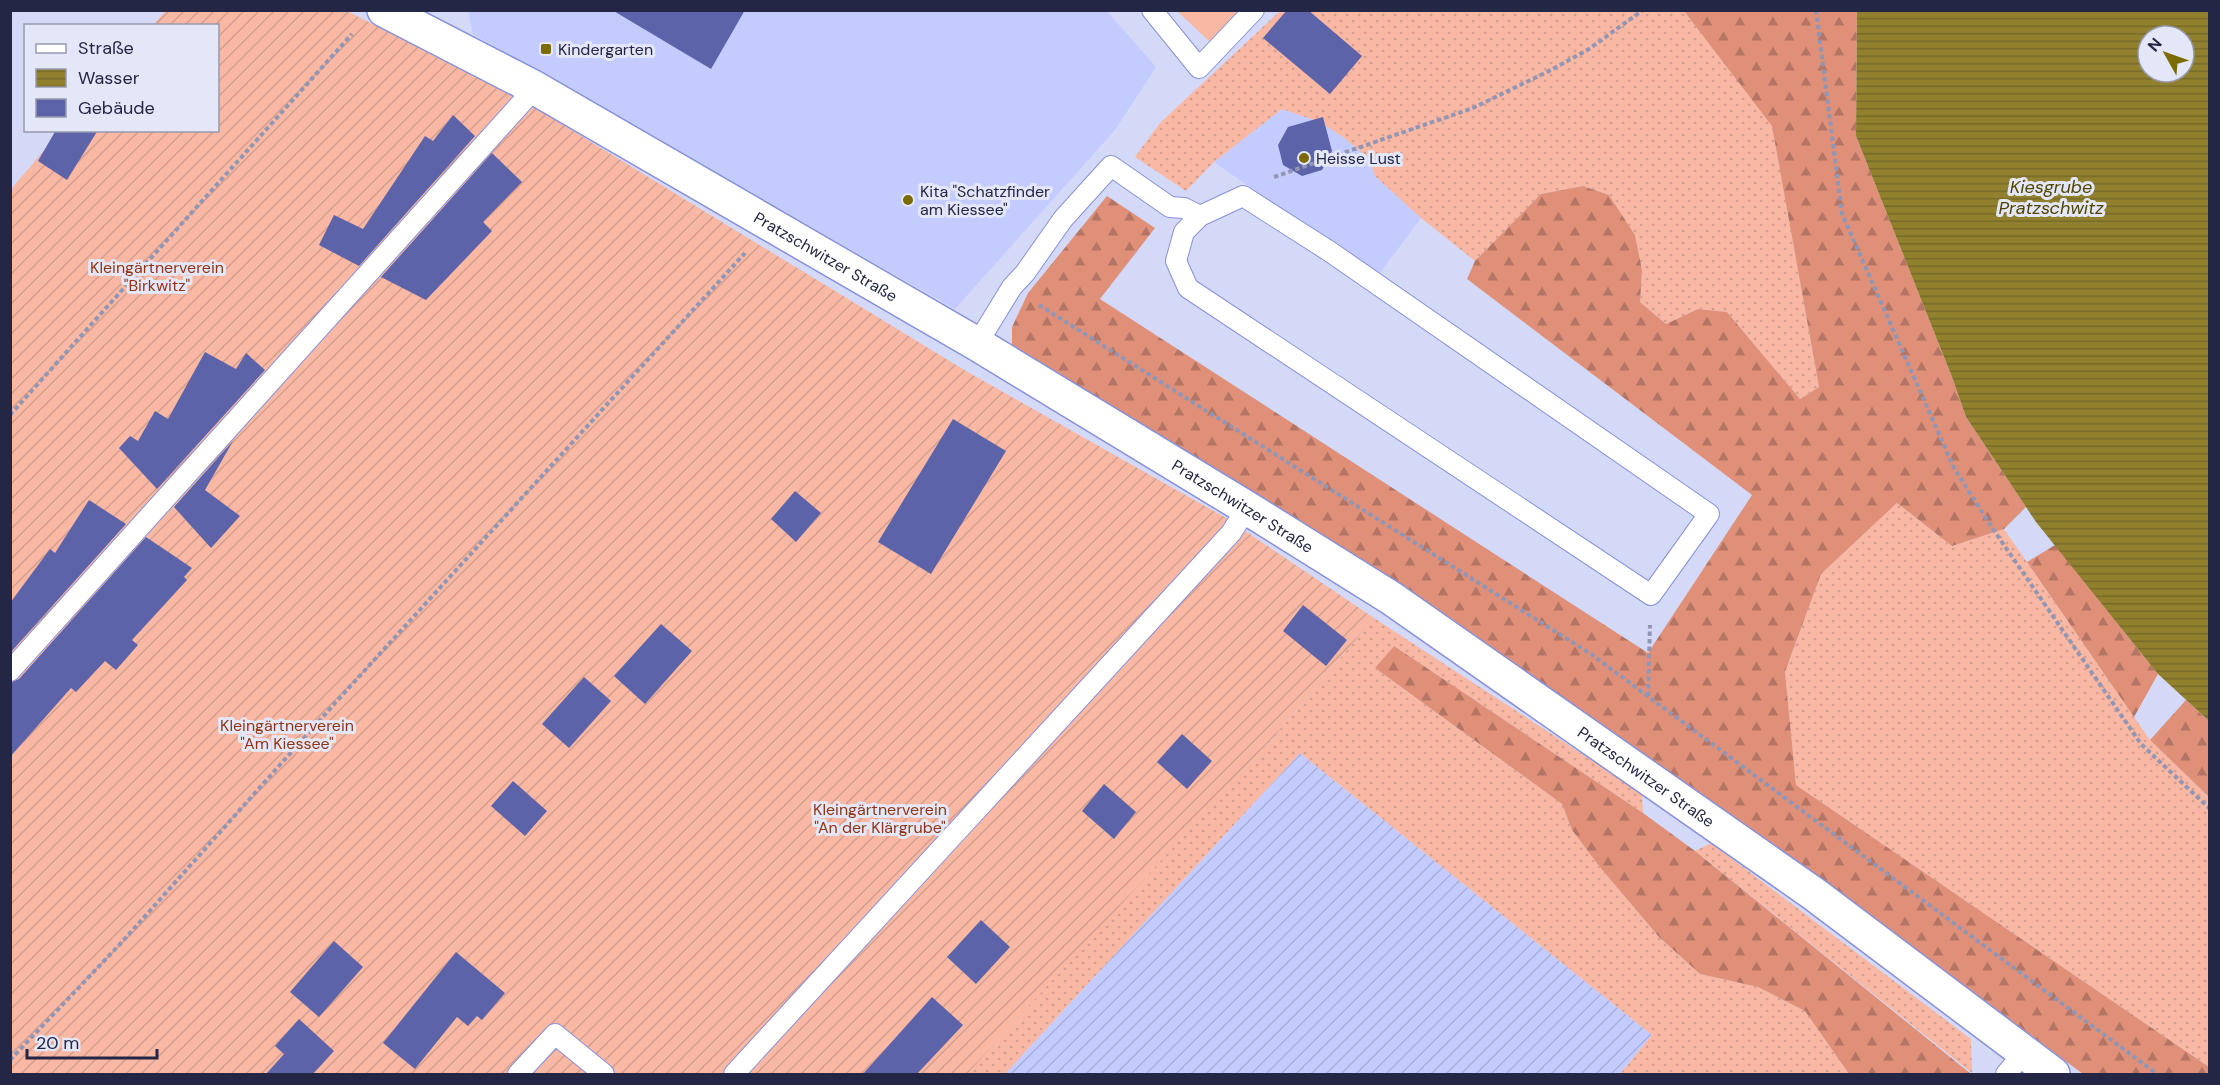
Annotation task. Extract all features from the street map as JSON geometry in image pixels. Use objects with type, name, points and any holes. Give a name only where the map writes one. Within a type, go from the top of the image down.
[{"type":"street","name":"Pratzschwitzer Straße","points":[[384,10],[424,19],[535,88],[977,344],[1391,598],[1804,887],[2015,1064],[2053,1074]]},
{"type":"lane","points":[[1152,10],[1199,68],[1254,10]]},
{"type":"lane","points":[[10,671],[535,88]]},
{"type":"lane","points":[[977,344],[1012,287],[1025,273],[1063,219],[1111,166],[1170,207],[1184,208],[1200,216]]},
{"type":"lane","points":[[1243,196],[1329,251],[1709,514],[1651,596],[1188,288],[1176,261],[1184,232],[1200,216],[1243,196]]},
{"type":"lane","points":[[734,1074],[1231,533],[1247,508]]},
{"type":"lane","points":[[518,1074],[555,1034],[604,1074]]},
{"type":"path","points":[[1243,196],[1249,186],[1473,108],[1589,49],[1643,10]]},
{"type":"path","points":[[1816,10],[1842,214],[1954,468],[1995,532],[2141,744],[2210,809]]},
{"type":"path","points":[[10,415],[357,28]]},
{"type":"path","points":[[10,1060],[122,942],[769,224]]},
{"type":"path","points":[[1012,287],[1591,654],[2157,1074]]},
{"type":"path","points":[[1648,697],[1651,596]]},
{"type":"shaded area","name":"Kita \"Schatzfinder am Kiessee\"","points":[[468,10],[1107,11],[1156,67],[1115,130],[955,309],[473,34]]},
{"type":"shaded area","points":[[1282,109],[1320,122],[1343,137],[1369,158],[1375,176],[1421,218],[1380,273],[1293,217],[1214,162]]},
{"type":"shaded area","points":[[1300,753],[1652,1035],[1620,1074],[1005,1074]]},
{"type":"green space","points":[[166,11],[347,11],[519,98],[966,371],[1226,518],[1374,618],[1278,732],[967,1074],[11,1074],[11,189],[60,132],[219,132],[219,24],[154,24]]},
{"type":"green space","points":[[1177,11],[1240,11],[1224,31],[1209,41]]},
{"type":"green space","points":[[1280,11],[1684,11],[1772,125],[1819,387],[1800,399],[1727,312],[1698,309],[1666,324],[1640,302],[1642,270],[1635,235],[1609,195],[1583,186],[1541,194],[1475,261],[1421,218],[1375,176],[1369,158],[1343,137],[1320,122],[1282,109],[1214,162],[1186,191],[1135,157],[1160,123]]},
{"type":"green space","points":[[1684,11],[1857,11],[1856,136],[1966,417],[2026,507],[2004,529],[1952,546],[1897,503],[1821,574],[1785,672],[1796,785],[2209,1067],[2209,1074],[2083,1074],[1818,877],[1406,596],[1012,345],[1012,327],[1028,293],[1107,196],[1155,228],[1100,299],[1648,653],[1752,495],[1467,279],[1475,261],[1541,194],[1583,186],[1609,195],[1635,235],[1642,270],[1640,302],[1666,324],[1698,309],[1727,312],[1800,399],[1819,387],[1772,126]]},
{"type":"green space","points":[[1897,503],[1952,546],[2004,529],[2150,740],[2209,797],[2209,1067],[1796,785],[1785,672],[1821,574]]},
{"type":"green space","points":[[2055,545],[2158,674],[2134,717],[2027,562]]},
{"type":"green space","points":[[1374,618],[1642,793],[1643,813],[1394,646],[1375,668],[1562,804],[1572,830],[1599,866],[1659,937],[1700,974],[1758,987],[1805,1011],[1849,1074],[1620,1074],[1652,1035],[1300,753],[1005,1074],[964,1074],[1278,732]]},
{"type":"green space","points":[[1394,646],[1643,813],[1695,851],[1971,1074],[1849,1074],[1805,1011],[1758,987],[1700,974],[1659,937],[1599,866],[1572,830],[1562,804],[1375,668]]},
{"type":"green space","points":[[2186,700],[2209,721],[2209,797],[2150,740]]},
{"type":"green space","points":[[1711,843],[1971,1039],[1972,1073],[1695,851]]},
{"type":"water","name":"Kiesgrube Pratzschwitz","points":[[1857,11],[2209,11],[2209,721],[2158,674],[2036,522],[1966,417],[1856,136]]},
{"type":"building","points":[[612,10],[745,10],[711,69]]},
{"type":"building","points":[[1287,10],[1308,10],[1362,56],[1330,94],[1263,38]]},
{"type":"building","points":[[453,115],[475,136],[359,266],[319,245],[334,215],[363,229],[425,136],[433,141]]},
{"type":"building","points":[[1323,117],[1332,151],[1322,170],[1302,176],[1283,165],[1278,145],[1288,127]]},
{"type":"building","points":[[55,132],[97,132],[67,180],[38,161]]},
{"type":"building","points":[[492,153],[522,182],[483,222],[492,231],[426,300],[381,277]]},
{"type":"building","points":[[205,352],[236,369],[246,353],[265,370],[157,489],[119,448],[130,436],[138,441],[155,411],[168,419]]},
{"type":"building","points":[[953,419],[1006,451],[931,574],[878,542]]},
{"type":"building","points":[[233,441],[205,490],[240,516],[211,548],[174,507]]},
{"type":"building","points":[[795,491],[821,513],[796,542],[771,519]]},
{"type":"building","points":[[89,500],[126,524],[10,653],[10,603],[50,549],[55,553]]},
{"type":"building","points":[[146,537],[192,568],[184,577],[187,580],[132,640],[138,645],[116,670],[105,661],[76,692],[71,688],[10,757],[10,683],[19,679]]},
{"type":"building","points":[[1303,605],[1347,640],[1326,666],[1283,631]]},
{"type":"building","points":[[661,624],[692,651],[645,704],[614,676]]},
{"type":"building","points":[[584,677],[611,701],[569,748],[542,724]]},
{"type":"building","points":[[1182,734],[1212,761],[1187,789],[1157,762]]},
{"type":"building","points":[[513,781],[547,811],[525,836],[491,806]]},
{"type":"building","points":[[1104,784],[1136,812],[1114,839],[1082,811]]},
{"type":"building","points":[[981,920],[1010,947],[976,984],[947,957]]},
{"type":"building","points":[[334,941],[363,967],[319,1017],[290,992]]},
{"type":"building","points":[[456,952],[505,993],[482,1020],[477,1016],[468,1026],[457,1017],[415,1069],[383,1043]]},
{"type":"building","points":[[932,997],[963,1025],[917,1074],[863,1074]]},
{"type":"building","points":[[299,1019],[334,1051],[313,1074],[266,1074],[284,1054],[275,1046]]},
{"type":"place","name":"Kindergarten","points":[[546,49]]},
{"type":"place","name":"Heisse Lust","points":[[1304,158]]},
{"type":"place","name":"Kita \"Schatzfinder am Kiessee\"","points":[[908,200]]},
{"type":"park label","name":"Kleingärtnerverein \"Birkwitz\"","points":[[157,276]]},
{"type":"park label","name":"Kleingärtnerverein \"Am Kiessee\"","points":[[287,734]]},
{"type":"park label","name":"Kleingärtnerverein \"An der Klärgrube\"","points":[[880,818]]}]
